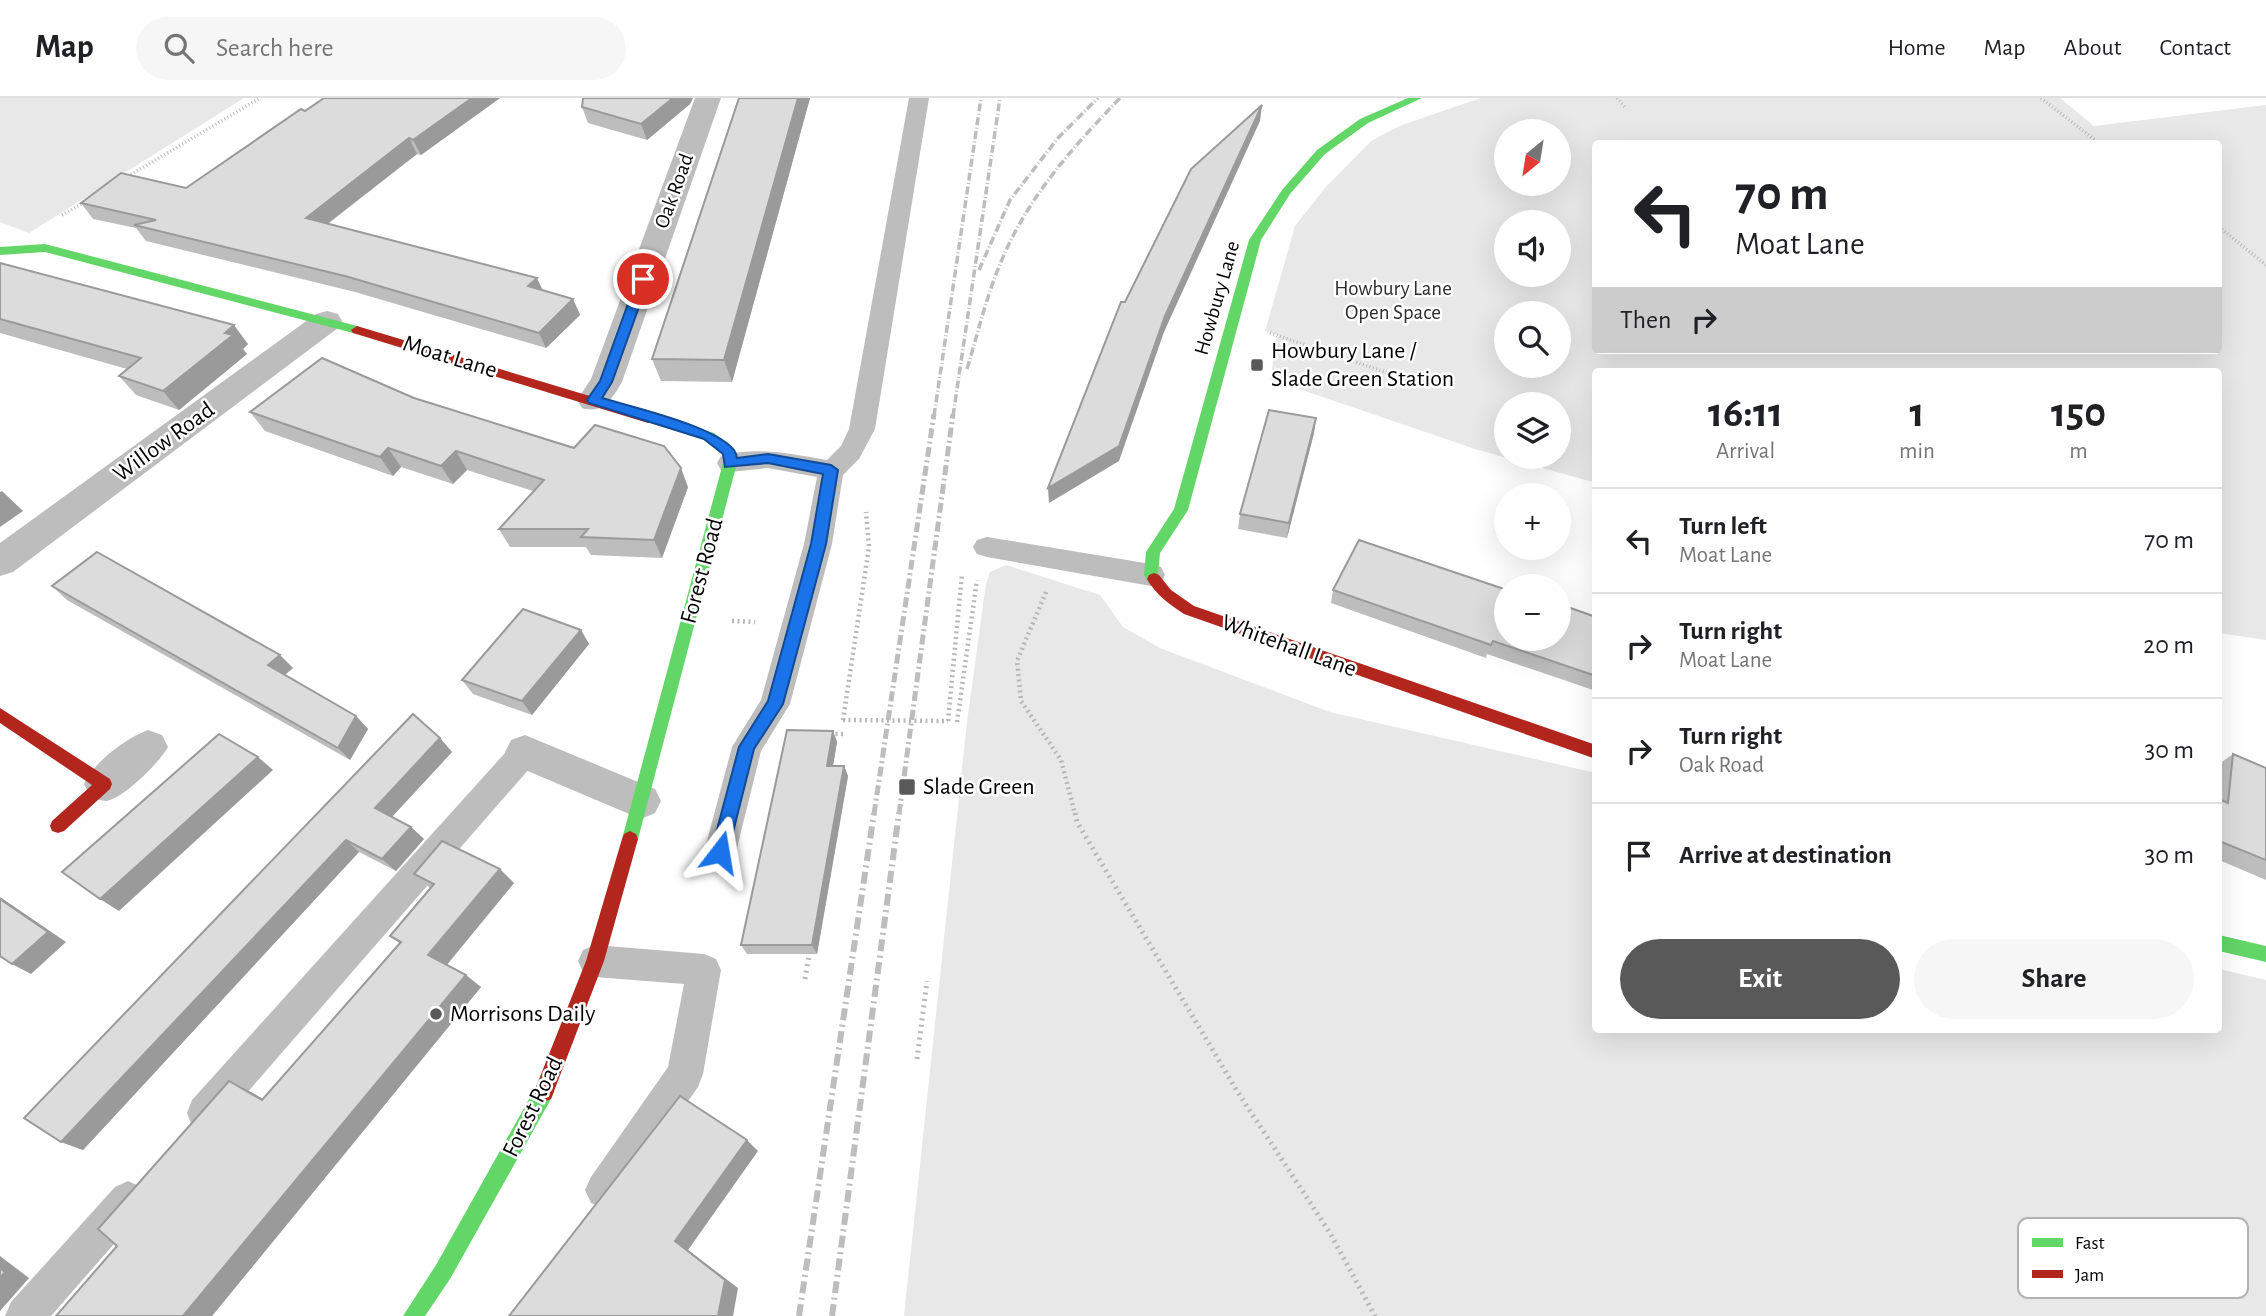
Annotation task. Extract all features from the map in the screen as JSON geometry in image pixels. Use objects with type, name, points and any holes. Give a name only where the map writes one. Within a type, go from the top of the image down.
[{"type":"street","name":"Oak Road","points":[[593,400],[606,382],[708,98]]},
{"type":"street","name":"Howbury Lane","points":[[1151,575],[1153,552],[1181,510],[1255,240],[1277,201],[1324,146],[1377,113],[1417,98]]},
{"type":"street","name":"Moat Lane","points":[[0,251],[45,248],[327,321],[709,436],[730,452],[730,463]]},
{"type":"street","name":"Willow Road","points":[[0,562],[327,321]]},
{"type":"street","name":"Forest Road","points":[[413,1316],[443,1272],[538,1108],[595,961],[641,801],[730,463]]},
{"type":"street","name":"Whitehall Lane","points":[[1151,575],[1166,594],[1189,610],[1592,751]]},
{"type":"street","points":[[0,715],[104,784]]},
{"type":"street","points":[[58,826],[148,747]]},
{"type":"street","points":[[525,752],[641,801]]},
{"type":"street","points":[[2222,944],[2266,954]]},
{"type":"lane","points":[[730,463],[768,458],[831,470],[846,461],[862,429],[919,98]]},
{"type":"lane","points":[[720,852],[747,747],[775,704],[818,544],[831,470]]},
{"type":"lane","points":[[987,547],[1151,575]]},
{"type":"lane","points":[[183,1138],[525,752]]},
{"type":"lane","points":[[595,961],[704,970],[685,1074],[604,1190]]},
{"type":"lane","points":[[25,1316],[146,1180]]},
{"type":"path","points":[[117,183],[260,98]]},
{"type":"path","points":[[1617,98],[1626,108]]},
{"type":"path","points":[[2041,98],[2095,140]]},
{"type":"path","points":[[57,219],[93,197]]},
{"type":"path","points":[[2222,229],[2266,265]]},
{"type":"path","points":[[1232,320],[1388,373]]},
{"type":"path","points":[[869,547],[843,720],[948,721],[963,563]]},
{"type":"path","points":[[957,722],[981,555],[987,547]]},
{"type":"path","points":[[1061,559],[1017,660],[1021,701],[1061,760],[1077,822],[1237,1091],[1330,1233],[1375,1316]]},
{"type":"path","points":[[805,979],[812,940]]},
{"type":"path","points":[[917,1059],[927,981]]},
{"type":"green space","points":[[0,98],[244,98],[29,233],[0,222]]},
{"type":"green space","name":"Howbury Lane Open Space","points":[[1481,98],[2060,98],[2094,126],[2266,105],[2266,640],[2222,633],[2222,368],[1592,368],[1592,482],[1546,469],[1571,469],[1571,392],[1494,392],[1494,454],[1270,379],[1278,335],[1265,331],[1295,226],[1324,189],[1371,141],[1399,126]]},
{"type":"green space","points":[[1006,565],[1100,595],[1123,627],[1160,648],[1330,712],[1592,772],[1592,1033],[2222,1033],[2222,970],[2266,980],[2266,1316],[904,1316],[967,722],[986,584],[990,572]]},
{"type":"building","points":[[324,98],[472,98],[413,140],[409,138],[306,218],[537,278],[528,286],[573,299],[539,333],[345,276],[134,225],[156,220],[81,203],[121,173],[186,188],[301,109],[305,111]]},
{"type":"building","points":[[583,98],[673,98],[641,124],[582,107]]},
{"type":"building","points":[[739,98],[798,98],[724,360],[652,359]]},
{"type":"building","points":[[1262,105],[1165,316],[1119,446],[1048,488],[1121,302],[1125,302],[1191,169]]},
{"type":"building","points":[[0,263],[234,325],[225,333],[233,335],[163,391],[119,376],[141,358],[0,319]]},
{"type":"building","points":[[322,358],[414,398],[574,448],[595,425],[664,446],[681,468],[654,540],[581,537],[588,529],[499,529],[544,480],[456,451],[441,466],[388,448],[380,457],[250,412]]},
{"type":"building","points":[[1269,410],[1316,418],[1289,523],[1240,514]]},
{"type":"building","points":[[1359,540],[1494,586],[1494,641],[1491,645],[1333,590]]},
{"type":"building","points":[[97,552],[280,655],[268,665],[356,716],[338,748],[52,586]]},
{"type":"building","points":[[1571,608],[1592,616],[1592,675],[1522,651],[1571,651]]},
{"type":"building","points":[[523,609],[581,630],[522,701],[462,680]]},
{"type":"building","points":[[413,714],[440,738],[375,808],[411,827],[382,859],[346,840],[61,1142],[24,1118]]},
{"type":"building","points":[[787,730],[833,731],[827,766],[844,766],[812,945],[741,945]]},
{"type":"building","points":[[219,734],[258,757],[100,899],[62,872]]},
{"type":"building","points":[[2233,754],[2266,768],[2266,860],[2222,842],[2222,800],[2228,803]]},
{"type":"building","points":[[442,841],[500,869],[428,955],[466,975],[183,1316],[56,1316],[117,1246],[98,1229],[229,1081],[262,1100],[401,942],[390,936],[434,884],[414,874]]},
{"type":"building","points":[[0,899],[48,932],[12,964],[0,956]]},
{"type":"building","points":[[680,1096],[747,1140],[675,1241],[725,1280],[718,1316],[509,1316]]},
{"type":"railway","points":[[934,416],[981,98]]},
{"type":"railway","points":[[953,416],[1000,98]]},
{"type":"railway","points":[[979,270],[1010,200],[1058,138],[1098,98]]},
{"type":"railway","points":[[967,369],[996,275],[1024,216],[1053,174],[1120,98]]},
{"type":"railway","points":[[874,814],[934,414]]},
{"type":"railway","points":[[899,814],[953,414]]},
{"type":"railway","points":[[799,1316],[874,813]]},
{"type":"railway","points":[[832,1316],[899,813]]},
{"type":"traffic: fast","points":[[1154,579],[1151,575],[1153,552],[1181,510],[1255,240],[1286,192],[1321,152],[1364,121],[1417,98]]},
{"type":"traffic: fast","points":[[0,251],[45,248],[357,330]]},
{"type":"traffic: fast","points":[[630,839],[730,463],[730,452],[709,436],[648,418]]},
{"type":"traffic: fast","points":[[2222,944],[2266,954]]},
{"type":"traffic: fast","points":[[413,1316],[443,1272],[544,1092]]},
{"type":"traffic: jam","points":[[357,330],[648,418]]},
{"type":"traffic: jam","points":[[1154,579],[1166,594],[1189,610],[1592,751]]},
{"type":"traffic: jam","points":[[0,715],[104,784],[58,826]]},
{"type":"traffic: jam","points":[[544,1092],[595,961],[630,839]]},
{"type":"place","name":"Howbury Lane / Slade Green Station","points":[[1257,365]]},
{"type":"place","name":"Slade Green","points":[[907,787]]},
{"type":"place","name":"Morrisons Daily","points":[[436,1014]]},
{"type":"route","points":[[643,279],[606,382],[593,400],[709,436],[730,452],[730,463],[768,458],[831,470],[818,544],[775,704],[747,747],[720,852]]}]
